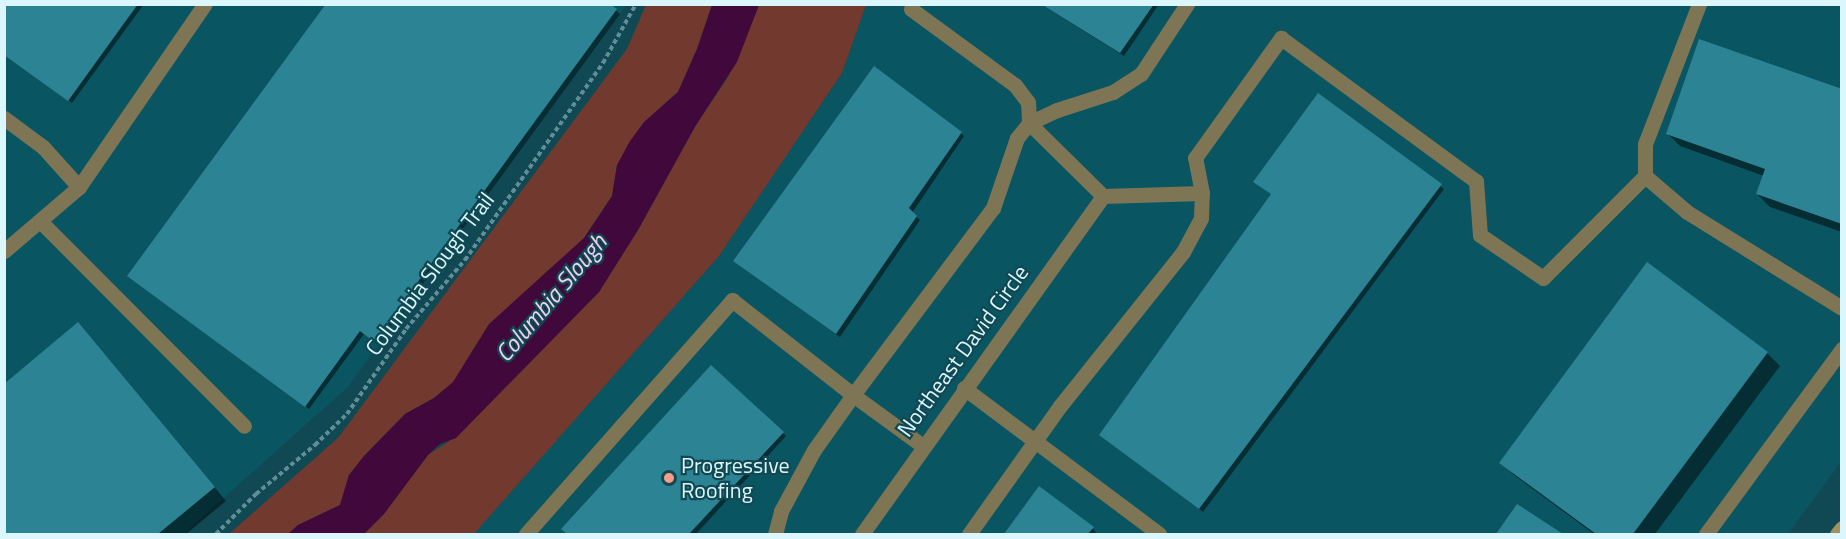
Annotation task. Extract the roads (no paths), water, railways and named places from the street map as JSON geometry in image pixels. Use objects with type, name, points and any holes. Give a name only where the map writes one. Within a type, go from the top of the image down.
[{"type":"street","points":[[4,251],[79,187],[205,4]]},
{"type":"street","points":[[775,534],[781,511],[814,450],[993,208],[1017,138],[1029,123],[1057,110],[1113,93],[1141,74],[1187,4]]},
{"type":"street","points":[[969,534],[1036,440],[1183,252],[1201,218],[1202,193],[1195,158],[1281,38],[1476,181],[1480,235],[1543,278],[1645,176],[1645,144],[1700,4]]},
{"type":"street","points":[[911,9],[1014,85],[1028,102],[1029,123],[1103,196],[1202,193]]},
{"type":"street","points":[[4,118],[43,147],[79,187]]},
{"type":"street","points":[[1645,176],[1687,212],[1842,308]]},
{"type":"street","name":"Northeast David Circle","points":[[862,534],[1103,196]]},
{"type":"street","points":[[40,221],[244,426]]},
{"type":"street","points":[[526,534],[732,300],[923,447]]},
{"type":"street","points":[[1706,534],[1842,349]]},
{"type":"street","points":[[964,388],[1159,534]]},
{"type":"street","points":[[1837,534],[1842,528]]},
{"type":"water","name":"Columbia Slough","points":[[712,5],[759,5],[737,62],[696,125],[638,230],[599,292],[456,438],[440,444],[428,455],[384,514],[364,534],[288,534],[298,525],[340,505],[349,475],[364,456],[405,414],[434,398],[453,382],[489,324],[584,238],[612,196],[617,165],[630,141],[644,122],[678,92],[697,49]]},
{"type":"place","name":"Progressive Roofing","points":[[669,478]]}]
